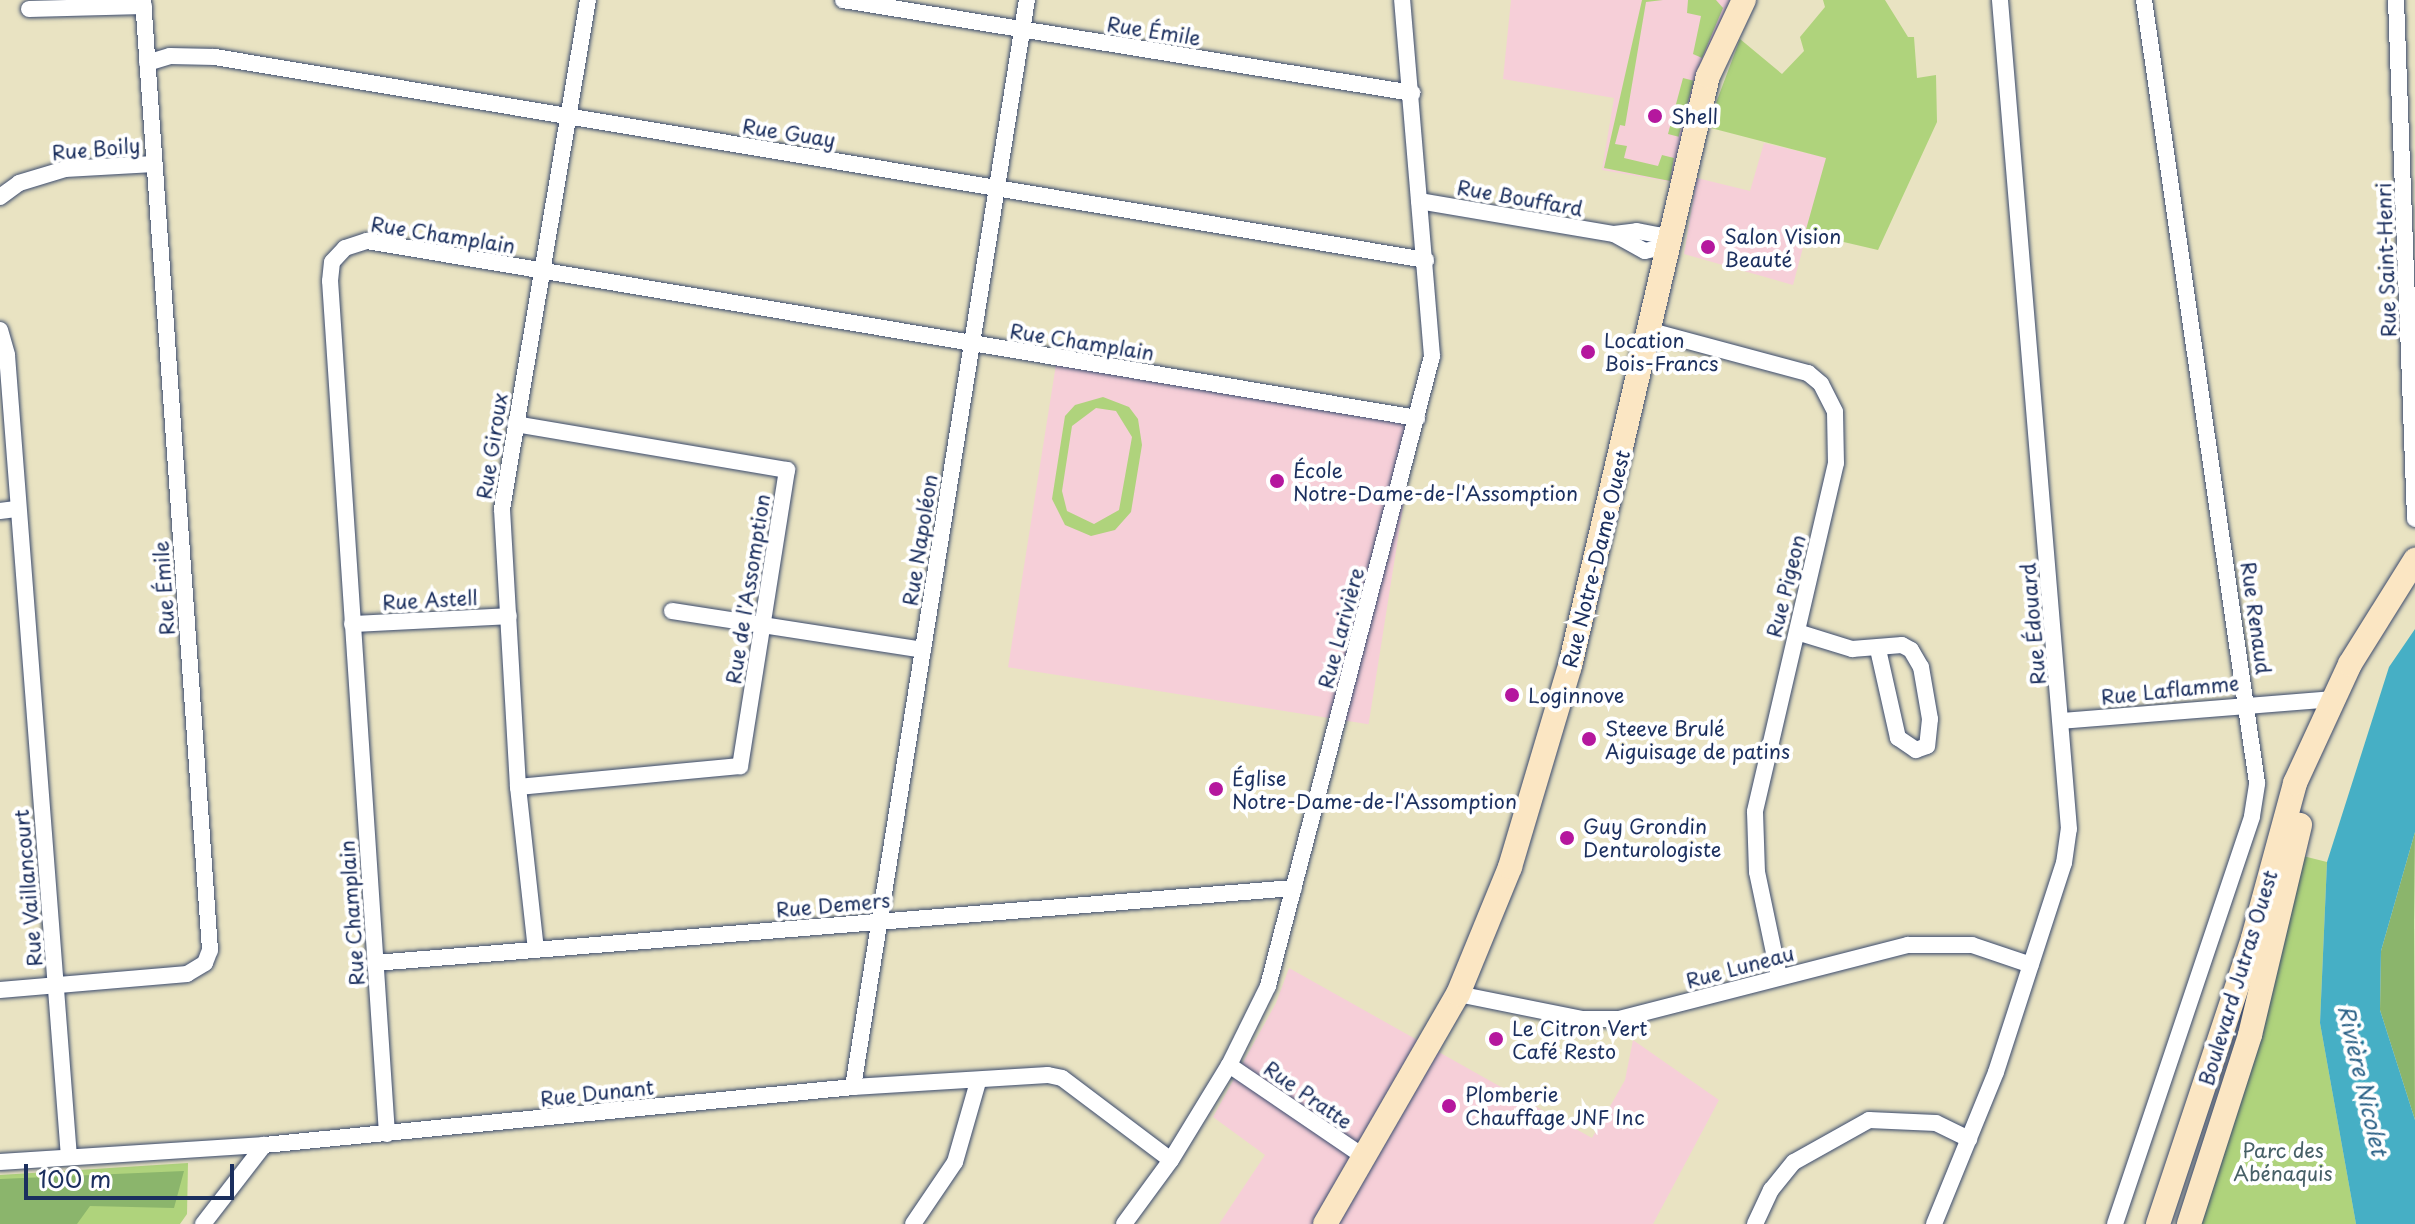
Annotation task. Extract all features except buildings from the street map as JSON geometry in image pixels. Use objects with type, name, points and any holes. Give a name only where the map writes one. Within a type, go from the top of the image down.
[{"type":"street","name":"Rue Giroux","points":[[536,950],[518,787],[502,509],[588,0]]},
{"type":"street","name":"Rue Émile","points":[[843,0],[1412,93]]},
{"type":"street","name":"Rue Napoléon","points":[[853,1087],[1027,0]]},
{"type":"street","name":"Rue Larivière","points":[[1124,1224],[1171,1160],[1229,1065],[1268,986],[1432,356],[1402,0]]},
{"type":"street","name":"Rue Notre-Dame Ouest","points":[[1325,1224],[1366,1158],[1458,994],[1503,887],[1547,750],[1651,331],[1708,76],[1744,0]]},
{"type":"street","name":"Rue Édouard","points":[[1934,1224],[1969,1139],[2031,965],[2067,846],[2061,721],[2000,0]]},
{"type":"street","name":"Rue Renaud","points":[[2115,1224],[2252,816],[2258,772],[2144,0]]},
{"type":"street","name":"Rue Saint-Henri","points":[[2396,0],[2408,108],[2415,519]]},
{"type":"street","name":"Rue Émile","points":[[0,990],[187,974],[205,963],[210,950],[143,3]]},
{"type":"street","points":[[29,9],[143,3]]},
{"type":"street","name":"Rue Guay","points":[[147,63],[170,56],[215,57],[1426,260]]},
{"type":"street","name":"Rue Boily","points":[[0,197],[19,183],[65,169],[154,164]]},
{"type":"street","name":"Rue Bouffard","points":[[1419,201],[1614,234],[1637,231],[1658,235],[1671,245]]},
{"type":"street","name":"Rue Champlain","points":[[387,1134],[352,624],[332,262],[345,248],[367,241],[1417,418]]},
{"type":"street","name":"Rue Vaillancourt","points":[[0,330],[6,342],[8,510],[56,986],[69,1157]]},
{"type":"street","name":"Rue Pigeon","points":[[1651,331],[1808,373],[1830,397],[1836,463],[1797,632],[1769,734],[1754,823],[1763,908],[1779,976]]},
{"type":"street","name":"Rue de l'Assomption","points":[[515,424],[787,470],[740,766],[518,787]]},
{"type":"street","name":"Boulevard Jutras Ouest","points":[[2189,1224],[2250,1035],[2320,733],[2332,699],[2415,560]]},
{"type":"street","points":[[672,611],[923,650]]},
{"type":"street","name":"Rue Astell","points":[[352,624],[509,616]]},
{"type":"street","points":[[1797,632],[1852,649],[1902,645],[1917,658],[1930,719],[1927,746],[1916,750],[1898,738],[1878,649]]},
{"type":"street","name":"Rue Laflamme","points":[[2061,721],[2248,702],[2332,699]]},
{"type":"street","name":"Boulevard Jutras Ouest","points":[[2158,1224],[2253,938],[2295,783],[2320,733]]},
{"type":"street","name":"Rue Demers","points":[[375,963],[1294,888]]},
{"type":"street","name":"Rue Luneau","points":[[1458,994],[1582,1019],[1619,1019],[1779,976],[1930,943],[1972,945],[2031,965]]},
{"type":"street","name":"Rue Pratte","points":[[1229,1065],[1366,1158]]},
{"type":"street","name":"Rue Dunant","points":[[0,1162],[264,1145],[853,1087],[1062,1078],[1171,1160]]},
{"type":"street","points":[[913,1224],[955,1162],[978,1082]]},
{"type":"street","points":[[1755,1224],[1771,1190],[1794,1162],[1869,1120],[1936,1123],[1969,1139]]},
{"type":"street","points":[[203,1224],[264,1145]]},
{"type":"shaded area","points":[[1511,0],[1730,0],[1698,73],[1672,182],[1602,170],[1614,98],[1503,79]]},
{"type":"shaded area","points":[[1764,143],[1827,158],[1793,285],[1684,254],[1697,178],[1750,191]]},
{"type":"shaded area","points":[[1057,358],[1418,415],[1369,724],[1008,667]]},
{"type":"shaded area","points":[[1289,968],[1592,1138],[1625,1080],[1633,1040],[1719,1100],[1653,1224],[1219,1224],[1265,1155],[1213,1117],[1276,1003]]},
{"type":"green space","points":[[1642,0],[1663,0],[1646,2],[1625,126],[1620,125],[1615,144],[1627,146],[1624,158],[1658,166],[1662,155],[1674,158],[1670,181],[1604,168]]},
{"type":"green space","points":[[1688,0],[1716,0],[1723,8],[1702,58],[1693,54],[1701,16],[1687,13]]},
{"type":"green space","points":[[1823,0],[1885,0],[1908,37],[1914,37],[1917,78],[1936,75],[1937,122],[1878,250],[1805,233],[1826,158],[1707,127],[1740,39],[1782,74],[1804,51],[1800,37],[1825,7]]},
{"type":"green space","points":[[1683,78],[1694,81],[1679,137],[1668,134]]},
{"type":"green space","points":[[1103,397],[1129,407],[1138,419],[1142,445],[1131,512],[1115,530],[1091,536],[1065,525],[1052,499],[1065,416],[1075,405]],"holes":[[[1096,408],[1116,411],[1132,437],[1119,510],[1094,524],[1067,511],[1062,491],[1072,426]]]},
{"type":"green space","points":[[2415,832],[2415,1120],[2380,1010],[2381,951]]},
{"type":"green space","name":"Parc des Abénaquis","points":[[2299,855],[2327,862],[2320,1023],[2356,1224],[2195,1224]]},
{"type":"green space","points":[[188,1163],[187,1214],[180,1224],[0,1224],[0,1175]]},
{"type":"green space","points":[[184,1171],[174,1208],[90,1206],[77,1224],[0,1224],[0,1179]]},
{"type":"water","name":"Rivière Nicolet","points":[[2415,629],[2415,832],[2381,951],[2380,1010],[2415,1120],[2415,1224],[2356,1224],[2320,1023],[2327,862],[2389,667]]},
{"type":"place","name":"Shell","points":[[1655,116]]},
{"type":"place","name":"Salon Vision Beauté","points":[[1708,247]]},
{"type":"place","name":"Location Bois-Francs","points":[[1588,352]]},
{"type":"place","name":"École Notre-Dame-de-l'Assomption","points":[[1277,481]]},
{"type":"place","name":"Loginnove","points":[[1512,695]]},
{"type":"place","name":"Steeve Brulé Aiguisage de patins","points":[[1589,739]]},
{"type":"place","name":"Église Notre-Dame-de-l'Assomption","points":[[1216,789]]},
{"type":"place","name":"Guy Grondin Denturologiste","points":[[1567,838]]},
{"type":"place","name":"Le Citron Vert Café Resto","points":[[1496,1039]]},
{"type":"place","name":"Plomberie Chauffage JNF Inc","points":[[1449,1106]]}]
